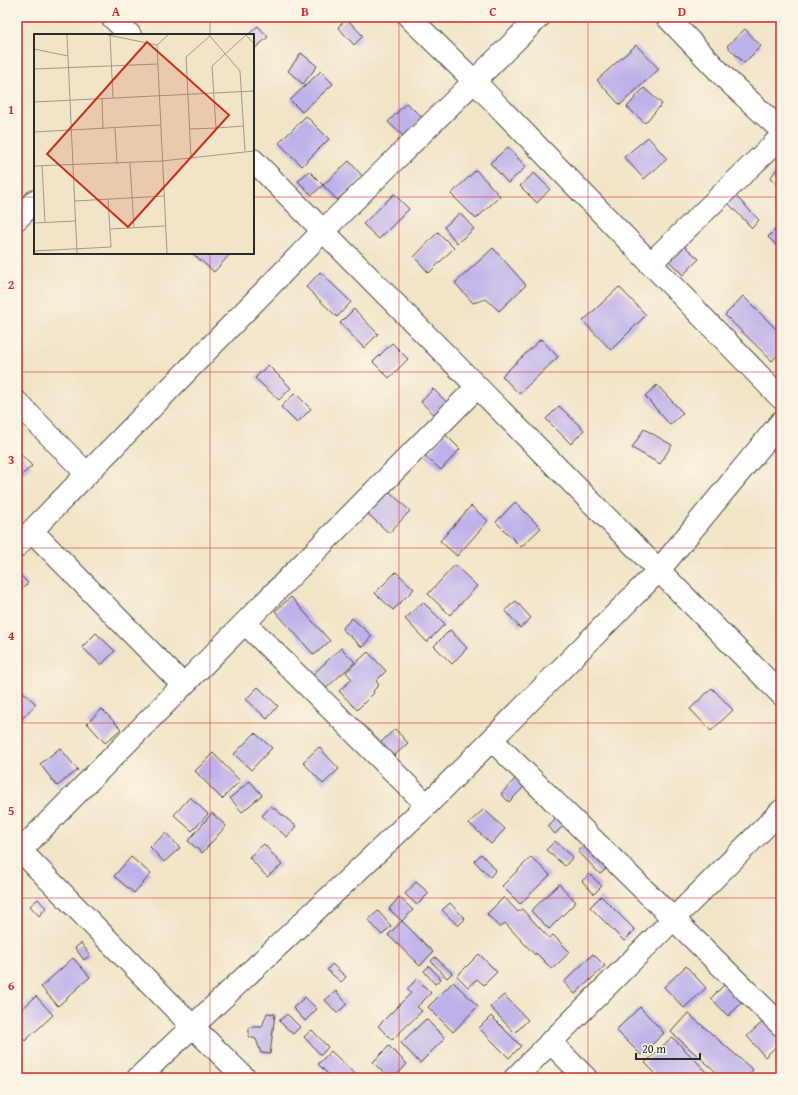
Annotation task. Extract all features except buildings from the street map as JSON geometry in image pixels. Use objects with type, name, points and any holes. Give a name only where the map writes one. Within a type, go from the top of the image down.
[{"type":"street","points":[[112,17],[129,34]]},
{"type":"street","points":[[409,17],[474,81],[781,398]]},
{"type":"street","points":[[17,546],[323,231],[539,17]]},
{"type":"street","points":[[667,17],[729,82],[781,130]]},
{"type":"street","points":[[650,264],[781,137]]},
{"type":"street","points":[[254,161],[781,694]]},
{"type":"street","points":[[17,219],[34,202]]},
{"type":"street","points":[[245,1078],[18,850],[245,623],[477,387]]},
{"type":"street","points":[[17,402],[87,474]]},
{"type":"street","points":[[138,1078],[427,805],[659,570],[781,422]]},
{"type":"street","points":[[32,531],[183,685]]},
{"type":"street","points":[[245,623],[427,805]]},
{"type":"street","points":[[492,740],[781,1025]]},
{"type":"street","points":[[515,1078],[781,811]]},
{"type":"street","points":[[550,1042],[586,1078]]}]
